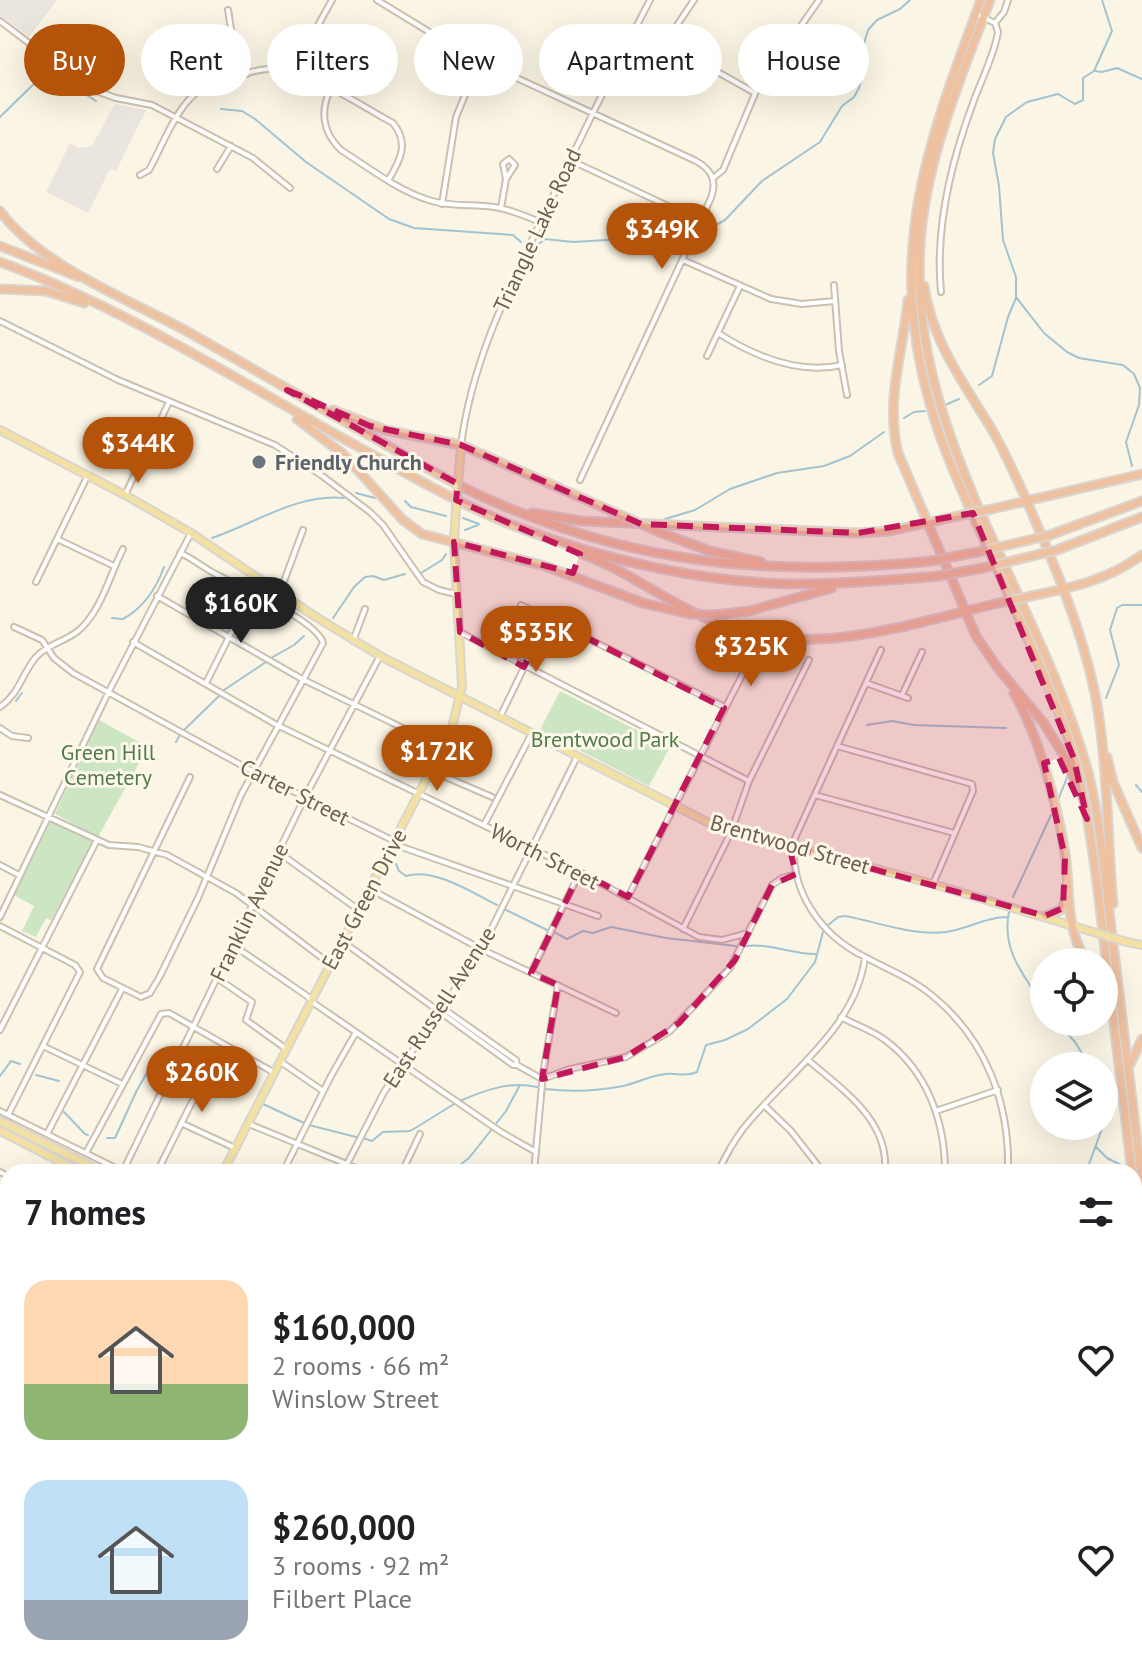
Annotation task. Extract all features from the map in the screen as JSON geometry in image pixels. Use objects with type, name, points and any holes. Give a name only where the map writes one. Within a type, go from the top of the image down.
[{"type":"highway","points":[[981,0],[980,15],[934,160],[923,213],[920,262],[923,335],[944,422],[1063,702],[1088,774],[1140,1164]]},
{"type":"highway","points":[[990,0],[980,15],[928,154],[916,204],[906,317],[893,389],[893,432],[898,453],[976,636],[1026,713],[1038,745],[1063,841],[1071,925],[1080,948]]},
{"type":"highway","points":[[0,211],[20,235],[103,287],[488,499],[579,533],[654,553],[726,564],[814,569],[932,561],[1050,535],[1142,501]]},
{"type":"highway","points":[[0,246],[103,287]]},
{"type":"highway","points":[[0,262],[44,278],[107,310],[444,494],[516,527],[589,551],[693,574],[797,584],[869,583]]},
{"type":"highway","points":[[920,262],[932,323],[958,377],[992,430],[1064,590],[1088,668],[1113,782],[1142,848]]},
{"type":"highway","points":[[911,270],[915,339],[937,427],[1062,723],[1074,759],[1087,819],[1131,1164]]},
{"type":"highway","points":[[0,289],[46,291],[107,310]]},
{"type":"highway","points":[[287,390],[300,392],[370,426],[461,445],[659,532],[726,556],[814,569]]},
{"type":"highway","points":[[259,393],[309,426],[343,454],[411,526],[429,537],[558,570],[643,603],[690,614],[749,611],[823,589],[983,568],[1057,550],[1142,517]]},
{"type":"highway","points":[[488,499],[548,517],[600,522],[858,533],[890,531],[1142,474]]},
{"type":"highway","points":[[516,527],[611,566],[707,619],[761,637],[805,640],[834,638],[1064,590],[1111,575],[1142,555]]},
{"type":"highway","points":[[1000,671],[1055,739],[1074,777],[1087,819]]},
{"type":"highway","points":[[1100,729],[1107,798],[1113,946]]},
{"type":"highway","points":[[1045,916],[1061,910],[1067,898]]},
{"type":"highway","points":[[1115,1036],[1117,1044]]},
{"type":"highway","points":[[1128,1074],[1142,1039]]},
{"type":"main road","name":"Brentwood Street","points":[[1,432],[88,475],[191,533],[380,656],[731,832],[933,884],[1142,945]]},
{"type":"main road","name":"Triangle Lake Road","points":[[459,471],[461,445]]},
{"type":"main road","name":"East Green Drive","points":[[227,1164],[444,748],[461,697],[454,542],[459,471]]},
{"type":"main road","points":[[0,1121],[86,1164]]},
{"type":"main road","points":[[0,1131],[64,1164]]},
{"type":"street","points":[[319,24],[332,0]]},
{"type":"street","points":[[377,0],[417,24]]},
{"type":"street","name":"Triangle Lake Road","points":[[637,24],[650,0]]},
{"type":"street","points":[[678,24],[694,0]]},
{"type":"street","points":[[802,24],[819,0]]},
{"type":"street","points":[[941,292],[940,232],[963,134],[997,37],[995,23],[1004,12],[1008,0]]},
{"type":"street","points":[[228,10],[230,24]]},
{"type":"street","points":[[980,15],[995,23]]},
{"type":"street","points":[[0,21],[88,88],[116,98],[152,105],[260,163],[290,188]]},
{"type":"street","points":[[523,81],[702,164],[713,178],[713,192],[580,480]]},
{"type":"street","points":[[140,175],[149,170],[191,96]]},
{"type":"street","points":[[329,96],[324,116],[331,140],[341,150],[415,195],[442,204],[501,208],[540,222]]},
{"type":"street","points":[[341,96],[397,128],[403,152],[389,179]]},
{"type":"street","points":[[442,204],[456,117],[465,96]]},
{"type":"street","name":"Triangle Lake Road","points":[[461,445],[471,389],[481,356],[510,284],[601,96]]},
{"type":"street","points":[[713,178],[723,170],[754,96]]},
{"type":"street","points":[[217,169],[231,146]]},
{"type":"street","points":[[570,160],[700,221]]},
{"type":"street","points":[[501,208],[506,179]]},
{"type":"street","points":[[683,260],[740,286],[789,303],[835,301]]},
{"type":"street","points":[[834,285],[847,395]]},
{"type":"street","points":[[707,356],[740,286]]},
{"type":"street","points":[[0,321],[118,380],[257,437],[299,460],[370,512],[423,582],[456,594]]},
{"type":"street","points":[[718,333],[798,368],[842,365]]},
{"type":"street","points":[[125,495],[169,402]]},
{"type":"street","points":[[36,582],[88,475]]},
{"type":"street","points":[[280,592],[303,530]]},
{"type":"street","points":[[0,917],[133,642],[191,533]]},
{"type":"street","points":[[57,539],[114,566]]},
{"type":"street","points":[[0,707],[18,690],[30,666],[47,647],[73,634],[92,615],[123,549]]},
{"type":"street","points":[[180,553],[298,617],[320,635],[323,643],[254,772],[159,978],[146,996],[137,996],[99,974],[99,962],[190,777]]},
{"type":"street","points":[[206,683],[251,593]]},
{"type":"street","points":[[157,596],[302,679],[444,748]]},
{"type":"street","points":[[521,605],[725,707]]},
{"type":"street","points":[[353,641],[365,609]]},
{"type":"street","points":[[500,717],[548,618]]},
{"type":"street","name":"Carter Street","points":[[14,627],[42,640],[62,667],[254,772],[399,846],[598,916]]},
{"type":"street","points":[[460,632],[749,781]]},
{"type":"street","name":"Worth Street","points":[[133,642],[278,726],[580,872],[699,937],[731,939],[748,933]]},
{"type":"street","points":[[881,650],[794,846],[796,874],[807,902],[836,939],[908,978],[950,1011],[974,1041],[998,1090],[1007,1133],[1008,1164]]},
{"type":"street","points":[[902,695],[922,652]]},
{"type":"street","name":"Franklin Avenue","points":[[127,1164],[305,797],[380,656]]},
{"type":"street","points":[[628,897],[752,656]]},
{"type":"street","points":[[683,929],[731,832],[749,781],[809,660]]},
{"type":"street","points":[[866,683],[908,698]]},
{"type":"street","points":[[0,728],[12,736],[28,738]]},
{"type":"street","points":[[484,825],[532,733]]},
{"type":"street","points":[[837,746],[973,785],[933,884]]},
{"type":"street","name":"East Russell Avenue","points":[[347,1164],[401,1065],[481,949],[578,756]]},
{"type":"street","points":[[432,771],[492,797]]},
{"type":"street","points":[[0,795],[97,840],[120,847],[155,850],[236,893],[330,964]]},
{"type":"street","points":[[815,795],[954,833]]},
{"type":"street","points":[[0,1030],[97,840]]},
{"type":"street","points":[[278,852],[359,910]]},
{"type":"street","points":[[0,865],[20,876]]},
{"type":"street","points":[[531,973],[580,872]]},
{"type":"street","points":[[342,941],[496,1054],[542,1079],[570,1069],[626,1057],[659,1039],[679,1023],[735,960],[772,885],[796,874]]},
{"type":"street","points":[[370,889],[481,949],[616,1013]]},
{"type":"street","points":[[0,926],[75,965],[80,972],[8,1115]]},
{"type":"street","points":[[233,945],[355,1034],[536,1152]]},
{"type":"street","points":[[722,1164],[742,1130],[808,1060],[841,1017],[858,981],[865,957]]},
{"type":"street","points":[[217,978],[252,1002],[246,1020],[285,1048]]},
{"type":"street","points":[[535,1164],[542,1079],[558,985]]},
{"type":"street","points":[[47,1134],[122,989]]},
{"type":"street","points":[[86,1153],[161,1014],[169,1013],[273,1072]]},
{"type":"street","points":[[841,1017],[880,1037],[895,1049],[925,1084],[936,1111],[944,1164]]},
{"type":"street","points":[[287,1164],[355,1034]]},
{"type":"street","points":[[43,1046],[122,1084]]},
{"type":"street","points":[[161,1164],[181,1123],[229,1047]]},
{"type":"street","points":[[808,1060],[874,1121],[883,1143],[884,1164]]},
{"type":"street","points":[[279,1061],[323,1091]]},
{"type":"street","points":[[936,1111],[998,1090]]},
{"type":"street","points":[[764,1105],[791,1131],[817,1164]]},
{"type":"street","points":[[0,1111],[107,1164]]},
{"type":"street","points":[[181,1123],[235,1148]]},
{"type":"street","points":[[247,1123],[347,1164]]},
{"type":"street","points":[[406,1164],[420,1134]]},
{"type":"highlighted area","points":[[287,390],[370,426],[461,445],[641,524],[858,533],[973,513],[1074,759],[1087,819],[1059,758],[1044,763],[1065,858],[1063,908],[1045,916],[789,846],[796,874],[772,885],[735,960],[679,1023],[626,1057],[542,1079],[558,985],[531,973],[580,872],[628,897],[724,708],[548,618],[524,667],[460,632],[454,542],[573,573],[580,554],[456,500],[458,484]]},
{"type":"shaded area","points":[[0,0],[57,0],[39,24],[24,24],[24,33],[0,15]]},
{"type":"shaded area","points":[[115,104],[146,110],[116,171],[110,169],[88,213],[46,192],[70,143],[79,148],[92,146]]},
{"type":"green space","name":"Brentwood Park","points":[[560,691],[670,747],[649,786],[540,730]]},
{"type":"green space","name":"Green Hill Cemetery","points":[[99,720],[148,747],[98,837],[55,814]]},
{"type":"green space","name":"Green Hill Cemetery","points":[[51,821],[93,842],[51,920],[46,918],[36,937],[22,931],[34,906],[14,895]]},
{"type":"waterway","points":[[693,243],[705,231],[725,220],[762,181],[820,142],[842,106],[854,97],[859,88],[863,70],[862,50],[868,30],[877,20],[900,9],[910,0]]},
{"type":"waterway","points":[[1102,0],[1112,31],[1094,71],[1083,78],[1083,100],[1075,104],[1058,94],[1027,102],[1006,117],[995,139],[993,153],[1003,240],[1016,277],[1016,297],[1044,333],[1067,352],[1079,358],[1123,365],[1134,374],[1140,388],[1139,405],[1126,442],[1132,466]]},
{"type":"waterway","points":[[1095,71],[1117,68],[1142,79]]},
{"type":"waterway","points":[[0,117],[24,94]]},
{"type":"waterway","points":[[88,96],[96,101]]},
{"type":"waterway","points":[[221,109],[242,111],[255,119],[306,162],[389,219],[414,228],[513,235],[521,242]]},
{"type":"waterway","points":[[536,246],[545,239],[573,242],[673,236],[688,241]]},
{"type":"waterway","points":[[979,385],[992,376],[1016,298]]},
{"type":"waterway","points":[[945,405],[959,399]]},
{"type":"waterway","points":[[904,418],[914,412],[925,411]]},
{"type":"waterway","points":[[665,519],[695,510],[730,489],[777,473],[824,466],[850,456],[884,432]]},
{"type":"waterway","points":[[356,493],[375,498]]},
{"type":"waterway","points":[[212,538],[293,505],[310,500],[344,498]]},
{"type":"waterway","points":[[405,501],[411,507],[446,516]]},
{"type":"waterway","points":[[463,518],[479,524]]},
{"type":"waterway","points":[[465,530],[478,525]]},
{"type":"waterway","points":[[421,573],[446,554]]},
{"type":"waterway","points":[[112,618],[123,619],[143,604],[164,567]]},
{"type":"waterway","points":[[333,618],[354,587],[365,577],[384,580],[405,574]]},
{"type":"waterway","points":[[1106,698],[1119,665],[1110,630],[1117,608],[1142,605]]},
{"type":"waterway","points":[[271,658],[304,636]]},
{"type":"waterway","points":[[224,690],[266,662]]},
{"type":"waterway","points":[[16,701],[22,693]]},
{"type":"waterway","points":[[184,730],[220,695]]},
{"type":"waterway","points":[[867,725],[892,721],[914,725],[1006,728]]},
{"type":"waterway","points":[[176,742],[180,735]]},
{"type":"waterway","points":[[1058,800],[1068,775]]},
{"type":"waterway","points":[[1136,785],[1142,792]]},
{"type":"waterway","points":[[1013,897],[1051,815]]},
{"type":"waterway","points":[[396,864],[406,876],[417,874],[440,878],[497,905]]},
{"type":"waterway","points":[[504,909],[547,930]]},
{"type":"waterway","points":[[1009,912],[1007,926],[1011,951],[1030,985]]},
{"type":"waterway","points":[[827,926],[838,917],[845,916],[933,933],[1008,917]]},
{"type":"waterway","points":[[554,932],[567,939],[583,931],[593,933],[611,927],[666,938],[736,946]]},
{"type":"waterway","points":[[545,1089],[604,1089],[660,1075],[697,1072],[706,1045],[748,1029],[787,999],[815,962],[823,932]]},
{"type":"waterway","points":[[746,946],[817,954]]},
{"type":"waterway","points":[[1070,1036],[1081,1052]]},
{"type":"waterway","points":[[185,1053],[209,1068]]},
{"type":"waterway","points":[[107,1138],[115,1138],[155,1059]]},
{"type":"waterway","points":[[0,1076],[11,1061],[20,1064]]},
{"type":"waterway","points":[[222,1073],[228,1075],[234,1084]]},
{"type":"waterway","points":[[36,1075],[59,1081]]},
{"type":"waterway","points":[[460,1101],[498,1088],[517,1085],[537,1087]]},
{"type":"waterway","points":[[495,1125],[520,1085]]},
{"type":"waterway","points":[[263,1104],[304,1123]]},
{"type":"waterway","points":[[363,1138],[372,1141],[383,1132],[410,1131],[454,1104]]},
{"type":"waterway","points":[[64,1112],[88,1135]]},
{"type":"waterway","points":[[309,1125],[356,1137]]},
{"type":"waterway","points":[[461,1164],[492,1129]]},
{"type":"waterway","points":[[1089,1164],[1098,1140]]},
{"type":"waterway","points":[[1096,1147],[1119,1164]]},
{"type":"place","name":"Friendly Church","points":[[259,462]]}]
